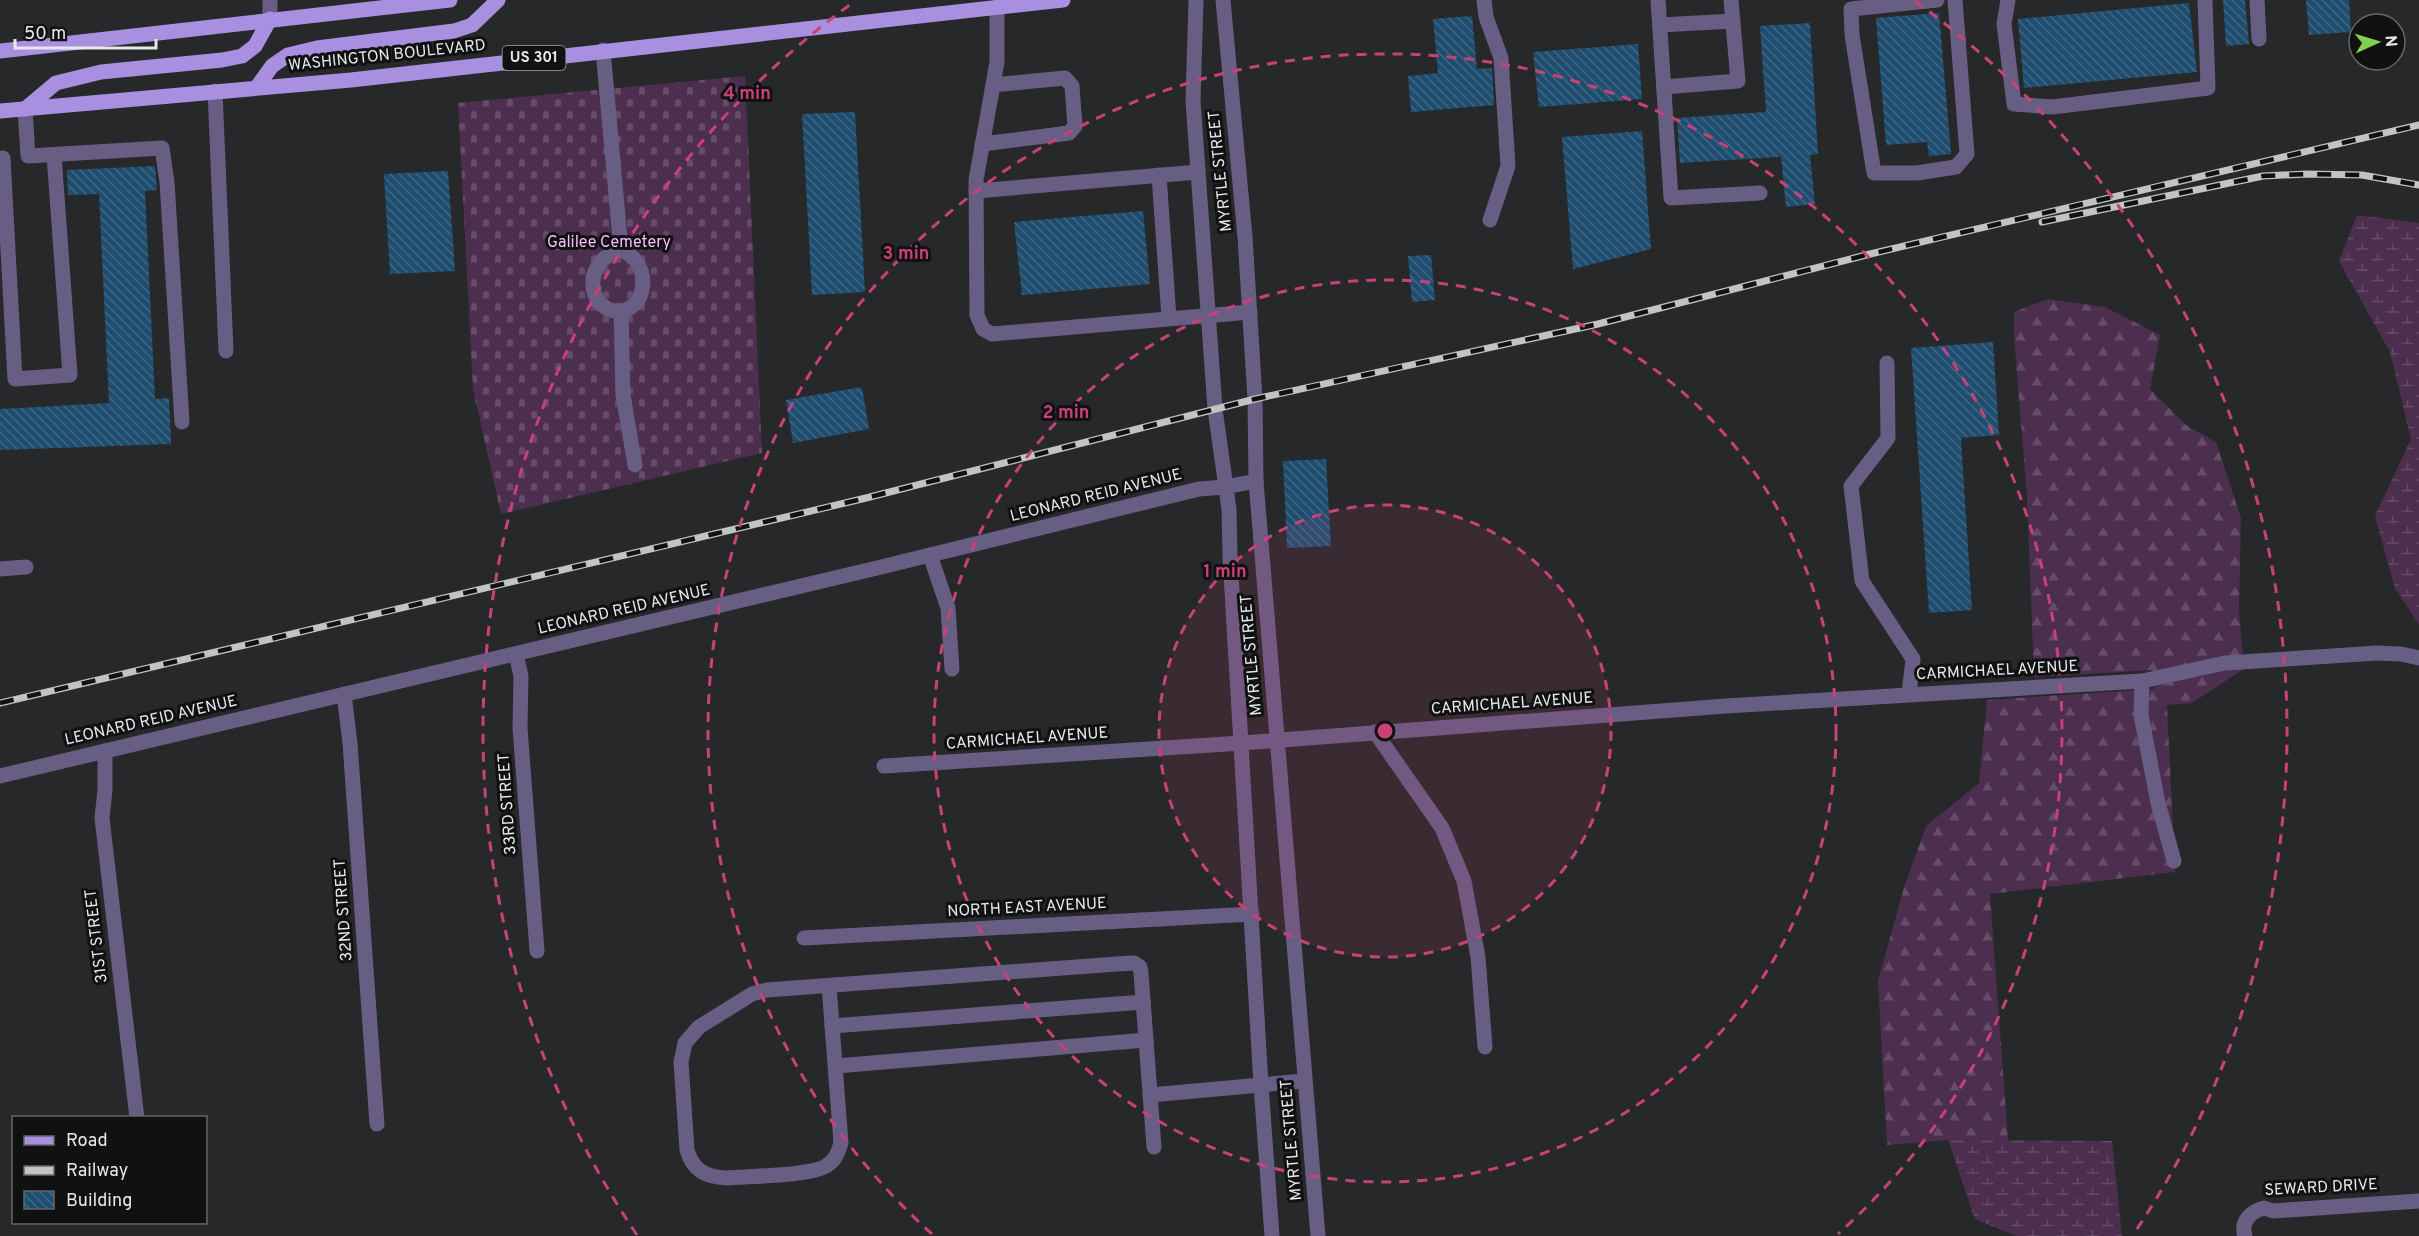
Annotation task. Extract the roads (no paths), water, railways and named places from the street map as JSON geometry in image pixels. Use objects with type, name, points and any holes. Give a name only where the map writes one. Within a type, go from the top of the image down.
[{"type":"main road","points":[[0,51],[450,0]]},
{"type":"main road","points":[[257,87],[272,66],[288,55],[317,48],[454,31],[472,25],[498,0]]},
{"type":"main road","name":"WASHINGTON BOULEVARD","points":[[0,111],[351,80],[1063,0]]},
{"type":"main road","points":[[24,108],[56,82],[101,72],[242,56],[255,46],[270,20]]},
{"type":"street","points":[[270,0],[270,20]]},
{"type":"street","name":"MYRTLE STREET","points":[[1196,0],[1193,101],[1215,410],[1229,509],[1261,1085],[1272,1236]]},
{"type":"street","name":"MYRTLE STREET","points":[[1223,0],[1245,237],[1255,399],[1256,481],[1318,1236]]},
{"type":"street","points":[[1484,0],[1486,17],[1501,58],[1508,166],[1490,220]]},
{"type":"street","points":[[1658,0],[1671,198],[1760,193]]},
{"type":"street","points":[[1664,87],[1738,81],[1731,0]]},
{"type":"street","points":[[1937,0],[1851,9],[1852,35],[1874,173],[1917,173],[1956,167],[1967,154],[1955,0]]},
{"type":"street","points":[[2008,0],[2004,24],[2014,104],[2052,107],[2208,88],[2205,0]]},
{"type":"street","points":[[2257,0],[2259,39]]},
{"type":"street","points":[[997,7],[997,62],[976,191],[977,315],[983,329],[992,334],[1250,312]]},
{"type":"street","points":[[1660,26],[1733,21]]},
{"type":"street","points":[[603,50],[621,250]]},
{"type":"street","points":[[982,144],[1069,133],[1075,126],[1072,86],[1065,78],[993,85]]},
{"type":"street","points":[[215,91],[226,351]]},
{"type":"street","points":[[24,108],[28,156]]},
{"type":"street","points":[[54,155],[70,375],[15,379],[1,158],[162,148],[167,182],[182,422]]},
{"type":"street","points":[[976,191],[1198,172]]},
{"type":"street","points":[[1159,175],[1169,318]]},
{"type":"street","points":[[621,250],[637,260],[641,266],[643,282],[632,307],[621,311],[608,308],[600,301],[594,293],[592,282],[598,265],[607,255],[621,250]]},
{"type":"street","points":[[621,311],[623,395],[635,465]]},
{"type":"street","points":[[1887,363],[1888,438],[1851,486],[1862,581],[1913,659],[1909,694]]},
{"type":"street","name":"LEONARD REID AVENUE","points":[[0,776],[1199,489],[1256,481]]},
{"type":"street","points":[[930,555],[948,608],[952,669]]},
{"type":"street","points":[[0,569],[26,567]]},
{"type":"street","name":"CARMICHAEL AVENUE","points":[[884,766],[1242,743],[1726,706],[2142,681],[2236,662],[2377,653],[2401,654],[2419,658]]},
{"type":"street","name":"33RD STREET","points":[[516,654],[520,676],[520,728],[537,951]]},
{"type":"street","points":[[2142,681],[2141,715],[2158,803],[2174,861]]},
{"type":"street","name":"32ND STREET","points":[[344,694],[350,743],[377,1124]]},
{"type":"street","points":[[1375,732],[1442,828],[1464,881],[1478,957],[1485,1047]]},
{"type":"street","name":"31ST STREET","points":[[105,751],[102,818],[137,1116]]},
{"type":"street","name":"NORTH EAST AVENUE","points":[[804,938],[1252,914]]},
{"type":"street","points":[[829,986],[841,1143],[838,1154],[824,1168],[815,1170],[714,1177],[696,1168],[690,1161],[687,1150],[681,1053],[689,1036],[699,1027],[759,992],[829,986],[1134,963],[1140,967],[1141,973],[1154,1147]]},
{"type":"street","points":[[832,1026],[1143,1002]]},
{"type":"street","points":[[836,1066],[1146,1040]]},
{"type":"street","points":[[1150,1095],[1305,1081]]},
{"type":"street","name":"SEWARD DRIVE","points":[[2245,1236],[2243,1230],[2249,1215],[2257,1209],[2264,1208],[2273,1211],[2419,1201]]},
{"type":"railway","points":[[0,703],[866,498],[1255,399],[1598,324],[1866,255],[2419,125]]},
{"type":"railway","points":[[2042,222],[2263,176],[2362,175],[2419,185]]},
{"type":"park label","name":"Galilee Cemetery","points":[[609,243]]}]
